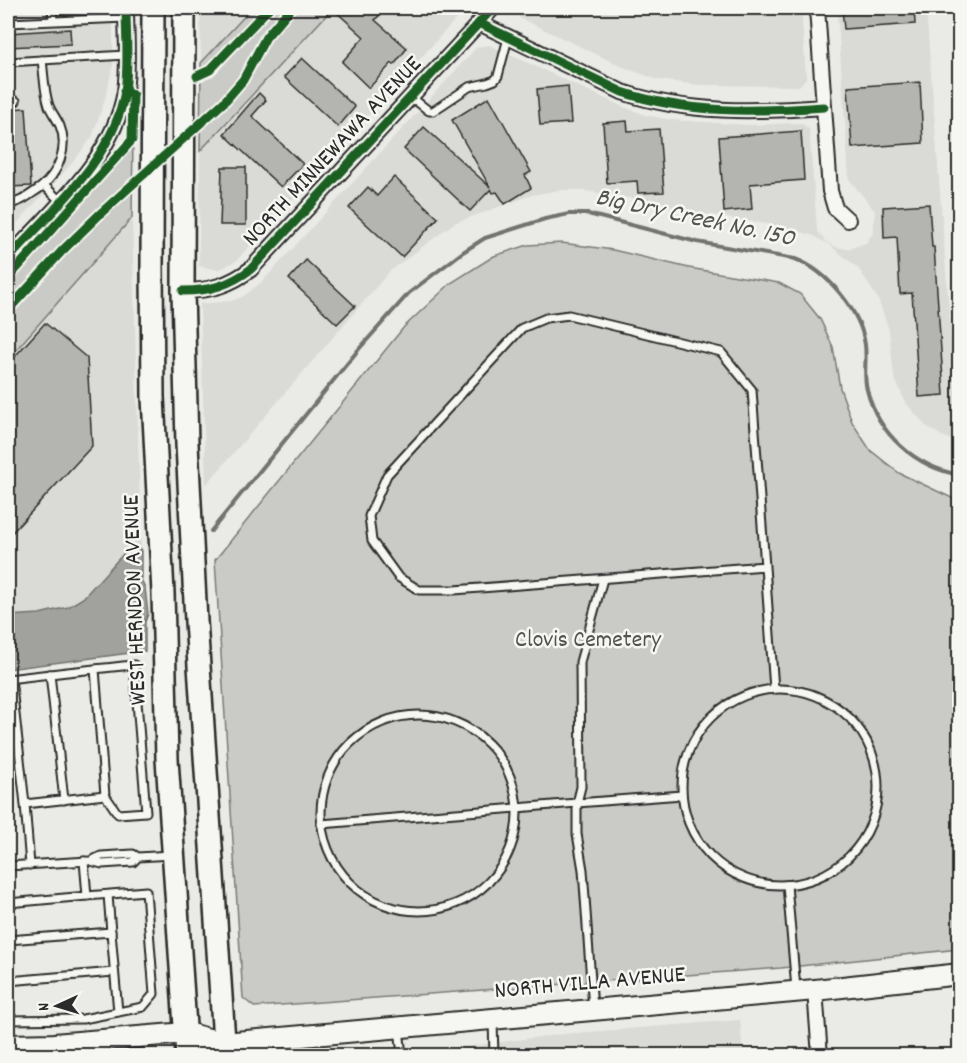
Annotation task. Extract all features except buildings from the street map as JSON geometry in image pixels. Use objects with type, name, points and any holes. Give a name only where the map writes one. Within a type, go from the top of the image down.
[{"type":"main road","name":"WEST HERNDON AVENUE","points":[[153,8],[153,397],[163,593],[167,759],[187,1056]]},
{"type":"main road","points":[[184,8],[184,380],[190,527],[225,1049]]},
{"type":"main road","name":"NORTH VILLA AVENUE","points":[[199,1056],[225,1049],[399,1027],[806,991],[960,974]]},
{"type":"main road","name":"NORTH VILLA AVENUE","points":[[8,1045],[54,1044],[186,1033],[225,1049]]},
{"type":"street","name":"NORTH MINNEWAWA AVENUE","points":[[183,291],[202,291],[220,286],[237,280],[251,269],[493,8]]},
{"type":"street","points":[[817,8],[832,201],[841,215],[848,220]]},
{"type":"street","points":[[8,259],[103,149],[116,121],[124,92],[126,13]]},
{"type":"street","points":[[479,23],[622,92],[668,105],[762,111],[824,107]]},
{"type":"street","points":[[806,991],[820,1056]]},
{"type":"lane","points":[[52,8],[53,20]]},
{"type":"lane","points":[[8,23],[126,13]]},
{"type":"lane","points":[[411,97],[429,111],[433,111],[469,87],[495,80],[508,38]]},
{"type":"lane","points":[[8,62],[126,55]]},
{"type":"lane","points":[[8,204],[19,203],[44,185],[60,166],[61,128],[50,108],[45,91],[42,60]]},
{"type":"lane","points":[[8,101],[16,101]]},
{"type":"lane","points":[[44,185],[60,201]]},
{"type":"lane","points":[[765,566],[419,591],[398,577],[372,541],[369,516],[387,475],[522,328],[546,318],[569,315],[721,352],[752,390],[765,566],[774,689]]},
{"type":"lane","points":[[592,1009],[583,870],[577,834],[577,803],[581,787],[580,662],[603,579]]},
{"type":"lane","points":[[30,865],[25,804],[9,679],[50,674],[95,669],[134,665],[146,812],[118,814],[105,795],[95,669]]},
{"type":"lane","points":[[50,674],[64,800]]},
{"type":"lane","points":[[765,689],[795,689],[824,698],[848,715],[866,739],[876,767],[878,796],[872,822],[859,846],[841,865],[818,878],[787,885],[766,885],[741,878],[718,864],[700,845],[688,821],[682,795],[684,766],[694,738],[713,715],[737,698],[765,689]]},
{"type":"lane","points":[[426,715],[453,721],[478,734],[498,755],[512,780],[517,808],[515,836],[505,861],[488,884],[466,900],[441,910],[413,912],[386,906],[362,894],[342,874],[328,850],[321,824],[322,795],[332,768],[348,745],[371,727],[397,717],[426,715]]},
{"type":"lane","points":[[25,804],[105,795]]},
{"type":"lane","points":[[321,824],[682,795]]},
{"type":"lane","points":[[8,866],[87,861],[101,856],[173,855]]},
{"type":"lane","points":[[87,861],[87,896]]},
{"type":"lane","points":[[787,885],[806,991]]},
{"type":"lane","points":[[8,903],[146,891],[154,994],[143,1007],[118,1012],[83,1018],[8,1020]]},
{"type":"lane","points":[[108,895],[118,1012]]},
{"type":"lane","points":[[8,940],[111,932]]},
{"type":"lane","points":[[8,981],[114,972]]},
{"type":"lane","points":[[493,1019],[494,1056]]},
{"type":"lane","points":[[399,1027],[402,1056]]},
{"type":"shaded area","points":[[8,8],[113,8],[113,65],[92,137],[73,162],[8,233]]},
{"type":"shaded area","points":[[200,8],[252,8],[201,63]]},
{"type":"shaded area","points":[[333,8],[466,8],[236,261],[218,270],[199,266],[200,151]]},
{"type":"shaded area","points":[[516,8],[801,8],[806,78],[799,86],[700,85],[658,80],[623,67],[518,17]]},
{"type":"shaded area","points":[[837,8],[926,8],[959,443],[926,426],[906,403],[894,377],[889,330],[878,299],[858,268],[830,245],[814,236],[781,226],[698,213],[636,199],[580,190],[559,190],[532,195],[454,223],[389,272],[206,485],[200,304],[231,301],[244,296],[263,281],[477,47],[489,45],[645,115],[671,120],[749,125],[801,123],[809,129],[817,230],[825,241],[835,247],[848,249],[866,243],[873,233],[875,211],[849,179]]},
{"type":"shaded area","points":[[132,218],[141,549],[125,552],[83,599],[68,607],[39,614],[8,616],[8,359]]},
{"type":"shaded area","points":[[141,549],[141,579],[145,588],[148,614],[145,622],[145,651],[8,669],[8,616],[39,614],[68,607],[83,598],[125,552]]},
{"type":"shaded area","points":[[740,1020],[743,1055],[395,1056],[563,1034]]},
{"type":"green space","points":[[252,8],[333,8],[200,151],[201,63]]},
{"type":"green space","points":[[133,136],[132,218],[8,359],[8,274]]},
{"type":"green space","name":"Clovis Cemetery","points":[[562,243],[613,250],[689,268],[779,283],[800,294],[820,319],[833,347],[840,388],[852,422],[870,450],[899,473],[954,499],[960,574],[959,949],[781,968],[254,1007],[243,998],[215,560],[404,327],[451,283],[494,256],[528,245]]},
{"type":"waterway","name":"Big Dry Creek No. 150","points":[[211,531],[359,349],[409,293],[485,238],[569,214],[588,214],[697,242],[795,259],[807,264],[830,282],[857,319],[865,345],[867,390],[872,406],[889,434],[901,446],[928,465],[960,475]]},
{"type":"cycle path","points":[[8,259],[79,182],[95,161],[119,116],[126,81],[126,8]]},
{"type":"cycle path","points":[[197,76],[210,70],[269,8]]},
{"type":"cycle path","points":[[8,310],[62,251],[102,212],[224,102],[243,80],[266,37],[291,8]]},
{"type":"cycle path","points":[[183,291],[219,286],[251,269],[493,8]]},
{"type":"cycle path","points":[[479,23],[622,92],[647,99],[722,110],[824,107]]},
{"type":"cycle path","points":[[8,278],[132,140],[133,95],[124,91]]}]
